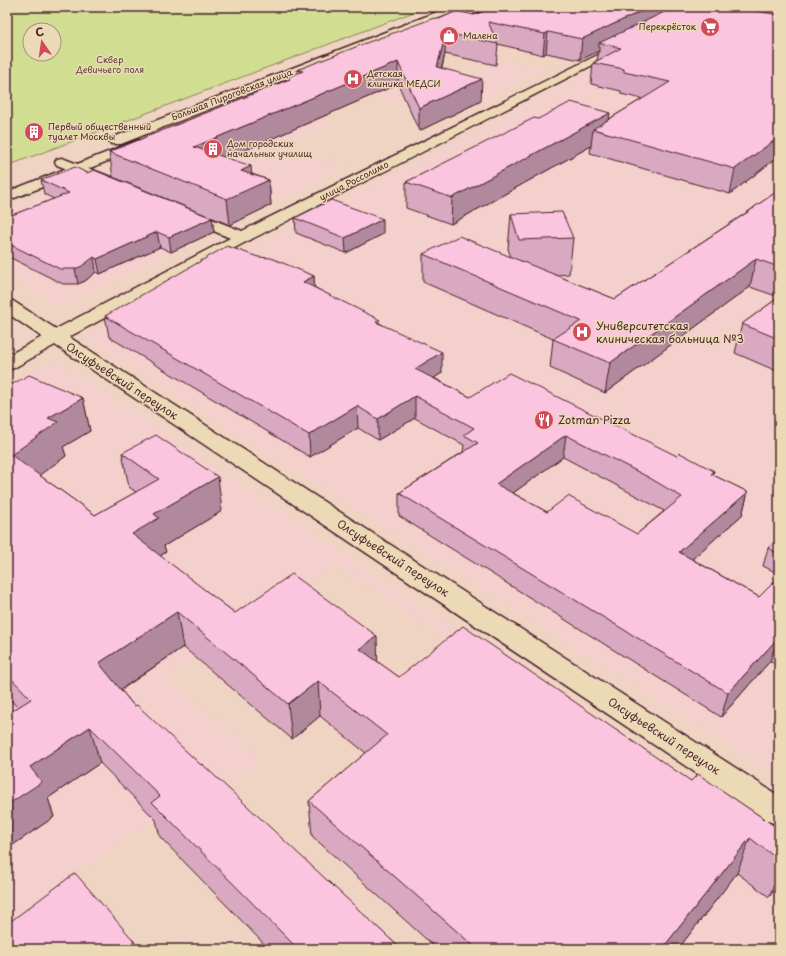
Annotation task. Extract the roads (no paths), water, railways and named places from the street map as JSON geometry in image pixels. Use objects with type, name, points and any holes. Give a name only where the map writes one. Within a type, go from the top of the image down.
[{"type":"street","name":"Большая Пироговская улица","points":[[7,183],[457,7]]},
{"type":"street","name":"Большая Пироговская улица","points":[[7,197],[481,7]]},
{"type":"street","name":"улица Россолимо","points":[[7,364],[55,336],[242,237],[636,38]]},
{"type":"street","points":[[62,162],[127,189]]},
{"type":"street","points":[[171,208],[242,237]]},
{"type":"street","name":"Олсуфьевский переулок","points":[[7,305],[779,812]]},
{"type":"place","name":"Перекрёсток","points":[[710,27]]},
{"type":"place","name":"Малена","points":[[449,36]]},
{"type":"place","name":"Детская клиника МЕДСИ","points":[[353,79]]},
{"type":"place","name":"Первый общественный туалет Москвы","points":[[34,132]]},
{"type":"place","name":"Дом городских начальных училищ","points":[[213,149]]},
{"type":"place","name":"Университетская клиническая больница №3","points":[[582,332]]},
{"type":"place","name":"Zotman Pizza","points":[[544,420]]},
{"type":"park label","name":"Сквер Девичьего поля","points":[[110,66]]}]
